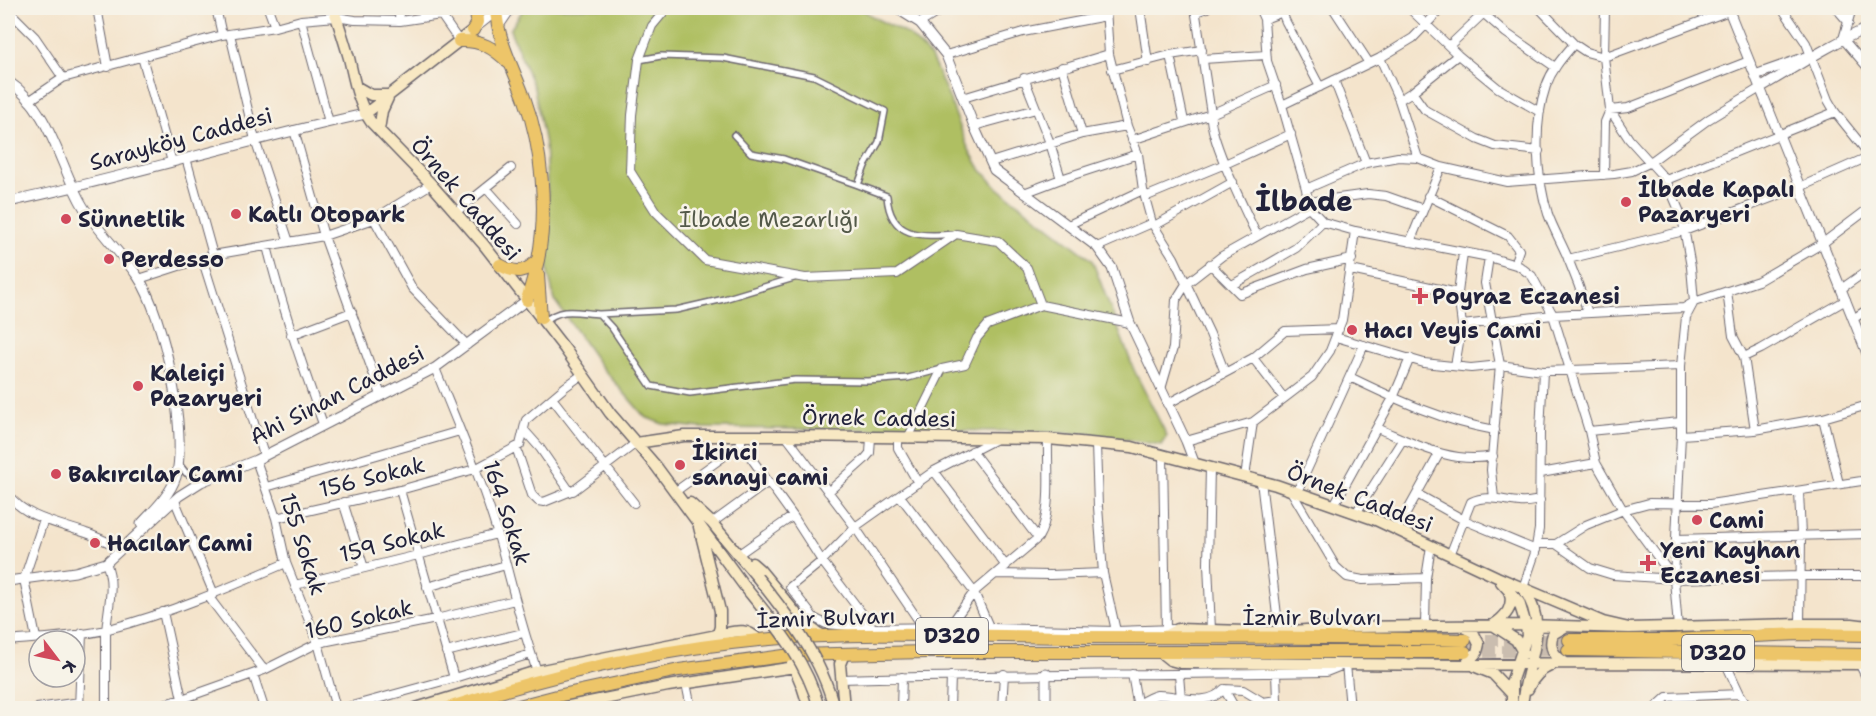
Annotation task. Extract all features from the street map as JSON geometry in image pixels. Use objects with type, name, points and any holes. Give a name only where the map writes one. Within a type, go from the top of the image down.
[{"type":"main road","points":[[334,12],[365,114],[473,30],[477,22],[476,8]]},
{"type":"main road","points":[[497,9],[498,27],[536,134],[542,201],[538,293],[543,320]]},
{"type":"main road","points":[[459,41],[471,40],[481,43],[494,49],[510,64]]},
{"type":"main road","points":[[357,87],[371,95],[389,95]]},
{"type":"main road","points":[[379,130],[382,111],[389,95]]},
{"type":"main road","name":"Örnek Caddesi","points":[[365,114],[431,184],[500,265],[583,374],[610,414],[636,443],[684,436],[741,440],[786,436],[1048,439],[1132,447],[1261,481],[1356,513],[1603,622],[1629,628]]},
{"type":"main road","points":[[500,265],[518,272],[524,271],[538,260]]},
{"type":"main road","points":[[527,300],[538,260]]},
{"type":"main road","points":[[636,443],[676,491],[779,630],[806,671],[819,708]]},
{"type":"main road","points":[[676,491],[712,523],[781,607],[821,669],[834,708]]},
{"type":"main road","points":[[416,708],[537,671],[716,641],[720,627],[720,611],[697,521]]},
{"type":"main road","points":[[740,556],[760,570],[807,626],[824,636]]},
{"type":"main road","points":[[1497,577],[1520,602],[1530,629]]},
{"type":"main road","points":[[1493,625],[1509,610],[1512,597],[1510,591],[1497,577]]},
{"type":"main road","points":[[1519,707],[1529,664],[1528,650],[1534,608],[1523,588]]},
{"type":"main road","points":[[1164,633],[1178,629],[1279,632],[1347,627],[1493,625],[1530,629],[1568,626],[1678,628],[1800,624],[1869,625]]},
{"type":"main road","points":[[1493,625],[1528,650],[1564,656]]},
{"type":"main road","points":[[1461,626],[1473,632],[1479,644],[1477,652],[1468,665]]},
{"type":"main road","points":[[1568,626],[1554,633],[1551,644],[1554,655],[1726,664],[1866,661]]},
{"type":"main road","name":"İzmir Bulvarı","points":[[448,708],[559,675],[716,641],[824,636],[1164,633],[1465,646],[785,656],[679,670],[511,708]]},
{"type":"main road","name":"D320","points":[[1564,656],[1671,640],[1800,634],[1869,635]]},
{"type":"main road","points":[[1511,693],[1516,664],[1528,650]]},
{"type":"main road","points":[[1160,652],[1170,660],[1181,663],[1529,664],[1564,656]]},
{"type":"main road","points":[[844,654],[840,662],[844,708]]},
{"type":"main road","points":[[785,656],[795,667],[809,708]]},
{"type":"main road","points":[[1519,707],[1535,676],[1564,656]]},
{"type":"main road","name":"D320","points":[[1564,656],[1866,661]]},
{"type":"main road","points":[[1468,665],[1493,674],[1511,693],[1519,707]]},
{"type":"main road","points":[[560,708],[686,683],[795,667]]},
{"type":"street","points":[[97,8],[108,66]]},
{"type":"street","points":[[216,8],[226,34],[255,140],[289,242]]},
{"type":"street","points":[[268,8],[275,27]]},
{"type":"street","points":[[398,8],[400,21]]},
{"type":"street","points":[[498,27],[511,8]]},
{"type":"street","points":[[667,8],[652,26],[639,60],[632,115],[630,171],[656,212],[705,260],[804,278],[897,274],[956,234]]},
{"type":"street","points":[[896,8],[920,23],[946,55],[994,170],[1097,247],[1112,268],[1130,323],[1194,462]]},
{"type":"street","points":[[920,23],[937,10],[951,8]]},
{"type":"street","points":[[1140,8],[1148,62]]},
{"type":"street","points":[[1207,8],[1195,10],[1211,114],[1210,121],[1225,164],[1257,236]]},
{"type":"street","points":[[1259,8],[1264,19],[1267,62],[1291,134],[1309,205],[1323,222],[1355,231],[1489,257],[1519,266],[1532,276],[1553,315],[1589,431],[1596,463],[1623,510],[1674,579]]},
{"type":"street","points":[[1264,19],[1294,8]]},
{"type":"street","points":[[1334,8],[1369,63]]},
{"type":"street","points":[[1409,8],[1458,56],[1498,88],[1540,112]]},
{"type":"street","points":[[1282,105],[1380,58],[1413,38],[1442,8]]},
{"type":"street","points":[[1605,8],[1604,57],[1610,110],[1629,139],[1666,180],[1677,204],[1691,267],[1694,302],[1686,317],[1681,366],[1681,435],[1674,579],[1678,628]]},
{"type":"street","points":[[1568,259],[1684,231],[1800,187],[1869,155],[1835,112],[1828,100],[1806,43],[1782,8]]},
{"type":"street","points":[[1836,8],[1849,22]]},
{"type":"street","points":[[1843,39],[1852,8]]},
{"type":"street","points":[[473,30],[497,9]]},
{"type":"street","points":[[1544,9],[1574,44],[1586,52],[1604,57],[1729,9],[1869,356]]},
{"type":"street","points":[[9,10],[35,37],[63,78]]},
{"type":"street","points":[[1449,46],[1486,10],[1506,33],[1555,67]]},
{"type":"street","points":[[29,101],[63,78],[226,34],[275,27],[334,12],[355,20],[400,21],[441,15],[459,41]]},
{"type":"street","points":[[946,55],[1023,32],[1106,12],[1112,70],[1127,126],[1138,154],[1144,193],[1153,225],[1174,258],[1210,334],[1225,373]]},
{"type":"street","points":[[1282,12],[1320,87]]},
{"type":"street","points":[[301,20],[329,122]]},
{"type":"street","points":[[1306,189],[1366,163],[1398,157],[1418,158],[1441,167],[1507,182],[1632,171],[1649,163],[1709,119],[1811,56],[1869,28]]},
{"type":"street","points":[[1843,39],[1869,68]]},
{"type":"street","points":[[1574,44],[1555,67],[1546,86],[1540,112],[1539,151],[1541,180],[1548,214],[1588,313]]},
{"type":"street","points":[[963,98],[1109,54]]},
{"type":"street","points":[[1170,55],[1184,121]]},
{"type":"street","points":[[1112,70],[1170,55],[1266,55]]},
{"type":"street","points":[[639,60],[661,56],[723,58],[814,76],[885,111],[879,142],[858,184]]},
{"type":"street","points":[[1399,100],[1458,56]]},
{"type":"street","points":[[1755,75],[1801,57],[1811,56]]},
{"type":"street","points":[[142,57],[172,162]]},
{"type":"street","points":[[1380,58],[1399,100],[1418,158]]},
{"type":"street","points":[[1610,110],[1628,108],[1749,61]]},
{"type":"street","points":[[1062,67],[1082,134]]},
{"type":"street","points":[[1024,78],[1050,143],[1061,178]]},
{"type":"street","points":[[1334,80],[1366,163]]},
{"type":"street","points":[[8,81],[29,101],[52,137],[81,204],[139,279],[161,332],[177,409],[177,462],[172,486],[122,546],[44,519],[23,509],[8,497]]},
{"type":"street","points":[[1132,140],[1211,114],[1276,85]]},
{"type":"street","points":[[1412,92],[1425,110],[1477,139],[1496,146],[1539,151]]},
{"type":"street","points":[[974,126],[1036,110]]},
{"type":"street","points":[[1604,175],[1605,122],[1610,110]]},
{"type":"street","points":[[1666,180],[1835,112]]},
{"type":"street","name":"Sarayköy Caddesi","points":[[8,202],[73,188],[294,130],[365,114]]},
{"type":"street","points":[[991,162],[1082,134],[1127,126]]},
{"type":"street","points":[[294,130],[324,236],[381,395]]},
{"type":"street","points":[[1068,225],[1144,193],[1225,164],[1291,134]]},
{"type":"street","points":[[734,135],[751,153],[784,159],[887,196],[888,210],[897,226],[922,237],[956,234],[998,241],[1027,268],[1041,305]]},
{"type":"street","points":[[1024,193],[1061,178],[1138,154]]},
{"type":"street","points":[[186,158],[213,255]]},
{"type":"street","points":[[1410,242],[1441,167]]},
{"type":"street","points":[[456,212],[511,168]]},
{"type":"street","points":[[1097,247],[1153,225],[1233,182]]},
{"type":"street","points":[[139,279],[213,255],[324,236],[374,219],[431,184]]},
{"type":"street","points":[[486,188],[518,224]]},
{"type":"street","points":[[1161,389],[1173,348],[1176,300],[1186,284],[1210,264],[1309,205],[1368,194],[1386,196],[1423,209]]},
{"type":"street","points":[[1428,196],[1508,236],[1519,250],[1514,264]]},
{"type":"street","points":[[1462,325],[1553,315],[1684,308],[1694,302],[1758,281],[1823,243],[1869,209]]},
{"type":"street","points":[[374,219],[412,288],[467,345]]},
{"type":"street","points":[[1232,285],[1296,248],[1323,222]]},
{"type":"street","points":[[1186,441],[1253,422],[1312,377],[1330,351],[1342,320],[1355,231]]},
{"type":"street","points":[[267,246],[291,335],[323,424]]},
{"type":"street","points":[[1455,366],[1462,325],[1458,293],[1463,253]]},
{"type":"street","points":[[1489,257],[1485,284],[1500,365],[1491,470],[1494,498]]},
{"type":"street","name":"155 Sokak","points":[[202,258],[260,457],[286,563],[318,643],[336,708]]},
{"type":"street","points":[[1210,264],[1240,294],[1306,269],[1352,259]]},
{"type":"street","points":[[1351,270],[1458,293]]},
{"type":"street","points":[[1841,289],[1869,270]]},
{"type":"street","points":[[543,320],[564,311],[599,314],[676,310],[724,299],[797,277]]},
{"type":"street","points":[[1727,291],[1733,336],[1744,357],[1755,430]]},
{"type":"street","name":"Ahi Sinan Caddesi","points":[[106,563],[178,496],[204,481],[260,457],[435,368],[527,300]]},
{"type":"street","points":[[1744,357],[1845,300]]},
{"type":"street","points":[[599,314],[612,328],[651,386],[690,393],[795,380],[868,381],[908,378],[965,364],[977,338],[988,325],[1041,305],[1130,323]]},
{"type":"street","points":[[1853,319],[1869,309]]},
{"type":"street","points":[[291,335],[352,312]]},
{"type":"street","points":[[1167,404],[1253,358],[1285,332],[1339,329]]},
{"type":"street","points":[[1336,337],[1424,363],[1471,368],[1500,365],[1543,371],[1681,366]]},
{"type":"street","points":[[1364,345],[1294,491],[1336,567],[1347,577],[1363,580],[1426,578]]},
{"type":"street","points":[[1253,358],[1284,398]]},
{"type":"street","points":[[1334,505],[1393,398],[1410,358]]},
{"type":"street","name":"164 Sokak","points":[[435,368],[475,469],[497,534],[523,633],[537,671]]},
{"type":"street","points":[[918,483],[898,448],[942,369]]},
{"type":"street","points":[[1523,588],[1537,547],[1543,371]]},
{"type":"street","points":[[583,374],[526,420],[520,445],[516,447],[532,495],[536,500],[544,502],[574,490],[636,443]]},
{"type":"street","points":[[1350,377],[1443,419],[1495,430]]},
{"type":"street","points":[[552,398],[634,503]]},
{"type":"street","points":[[1681,435],[1755,430],[1822,418],[1869,405]]},
{"type":"street","points":[[1822,418],[1839,484]]},
{"type":"street","points":[[1245,477],[1253,422]]},
{"type":"street","points":[[1589,431],[1680,422]]},
{"type":"street","points":[[1377,428],[1440,454],[1478,460],[1492,456]]},
{"type":"street","points":[[524,430],[574,490]]},
{"type":"street","points":[[266,487],[460,431]]},
{"type":"street","points":[[786,436],[855,527],[923,627]]},
{"type":"street","points":[[828,492],[870,453],[871,438]]},
{"type":"street","points":[[1356,513],[1403,438]]},
{"type":"street","points":[[781,594],[822,561],[855,527],[934,471],[997,439]]},
{"type":"street","points":[[949,627],[974,592],[1038,538],[1044,529],[1047,518],[1048,439]]},
{"type":"street","points":[[676,491],[741,440],[767,483],[873,628]]},
{"type":"street","points":[[1096,444],[1103,573],[1116,631]]},
{"type":"street","name":"156 Sokak","points":[[276,518],[400,490],[475,469],[516,447]]},
{"type":"street","points":[[972,451],[1038,538]]},
{"type":"street","points":[[1397,530],[1440,454]]},
{"type":"street","points":[[790,587],[813,618],[826,624],[873,628],[949,627],[1164,633],[1164,455]]},
{"type":"street","points":[[177,462],[186,473],[204,481]]},
{"type":"street","points":[[1541,473],[1596,463]]},
{"type":"street","points":[[1210,467],[1208,564],[1211,630]]},
{"type":"street","points":[[934,471],[1006,566]]},
{"type":"street","points":[[1418,494],[1464,520],[1537,547],[1556,544],[1586,525],[1623,510],[1649,503],[1710,504],[1869,480]]},
{"type":"street","points":[[1261,481],[1279,632]]},
{"type":"street","points":[[712,523],[767,483]]},
{"type":"street","points":[[400,490],[454,678]]},
{"type":"street","points":[[1799,492],[1800,624]]},
{"type":"street","points":[[900,496],[974,592],[990,629]]},
{"type":"street","points":[[1450,555],[1471,502],[1476,499],[1494,498],[1522,502],[1540,500]]},
{"type":"street","points":[[175,501],[211,595],[264,670]]},
{"type":"street","points":[[343,502],[364,568]]},
{"type":"street","points":[[740,556],[793,516]]},
{"type":"street","points":[[34,629],[24,579],[44,519]]},
{"type":"street","name":"159 Sokak","points":[[295,585],[497,534]]},
{"type":"street","points":[[1676,539],[1869,534]]},
{"type":"street","points":[[1556,544],[1590,568],[1613,575],[1674,579],[1869,576]]},
{"type":"street","points":[[1425,626],[1426,578],[1431,546]]},
{"type":"street","points":[[8,581],[75,572],[106,563],[111,573],[106,630],[106,708]]},
{"type":"street","points":[[87,632],[106,630],[163,612],[211,595],[286,563]]},
{"type":"street","points":[[427,587],[506,566]]},
{"type":"street","points":[[996,574],[1103,573]]},
{"type":"street","name":"160 Sokak","points":[[149,708],[182,699],[264,670],[318,643],[436,620],[515,600]]},
{"type":"street","points":[[163,612],[184,708]]},
{"type":"street","points":[[446,652],[523,633]]},
{"type":"street","points":[[8,641],[27,639]]},
{"type":"street","points":[[344,708],[531,654]]},
{"type":"street","points":[[1866,661],[1869,681]]},
{"type":"street","points":[[841,679],[1046,673],[1179,675],[1326,672],[1346,664],[1350,708]]},
{"type":"street","points":[[1726,664],[1740,694],[1750,708]]},
{"type":"street","points":[[1046,673],[1046,708]]},
{"type":"street","points":[[1276,673],[1277,700],[1281,708]]},
{"type":"street","points":[[253,674],[264,708]]},
{"type":"street","points":[[1002,708],[1004,674]]},
{"type":"street","points":[[1132,674],[1136,708],[1156,695],[1181,699],[1213,698],[1224,688],[1243,690],[1263,702],[1277,700]]},
{"type":"street","points":[[1179,675],[1181,699],[1186,708]]},
{"type":"street","points":[[950,708],[951,676]]},
{"type":"street","points":[[901,708],[902,677]]},
{"type":"street","points":[[686,683],[691,708]]},
{"type":"street","points":[[1224,688],[1235,708]]},
{"type":"street","points":[[37,708],[80,705],[80,689]]},
{"type":"street","points":[[1658,707],[1667,696],[1740,694]]},
{"type":"green space","name":"İlbade Mezarlığı","points":[[524,8],[860,8],[909,35],[931,57],[968,148],[979,167],[997,187],[1092,260],[1134,370],[1167,436],[1161,445],[1091,434],[1013,431],[701,428],[663,424],[645,417],[599,364],[555,301],[548,274],[549,222],[545,144],[534,88],[510,30]]},
{"type":"tunnel","points":[[1468,640],[1569,640]]},
{"type":"tunnel","points":[[1466,652],[1568,650]]},
{"type":"place","name":"İlbade Kapalı Pazaryeri","points":[[1626,202]]},
{"type":"place","name":"Katlı Otopark","points":[[236,214]]},
{"type":"place","name":"Sünnetlik","points":[[66,219]]},
{"type":"place","name":"Perdesso","points":[[109,259]]},
{"type":"place","name":"Poyraz Eczanesi","points":[[1420,296]]},
{"type":"place","name":"Hacı Veyis Cami","points":[[1352,330]]},
{"type":"place","name":"Kaleiçi Pazaryeri","points":[[138,386]]},
{"type":"place","name":"İkinci sanayi cami","points":[[680,465]]},
{"type":"place","name":"Bakırcılar Cami","points":[[56,474]]},
{"type":"place","name":"Cami","points":[[1697,520]]},
{"type":"place","name":"Hacılar Cami","points":[[95,543]]},
{"type":"place","name":"Yeni Kayhan Eczanesi","points":[[1648,563]]},
{"type":"district","name":"İlbade","points":[[1304,201]]}]
